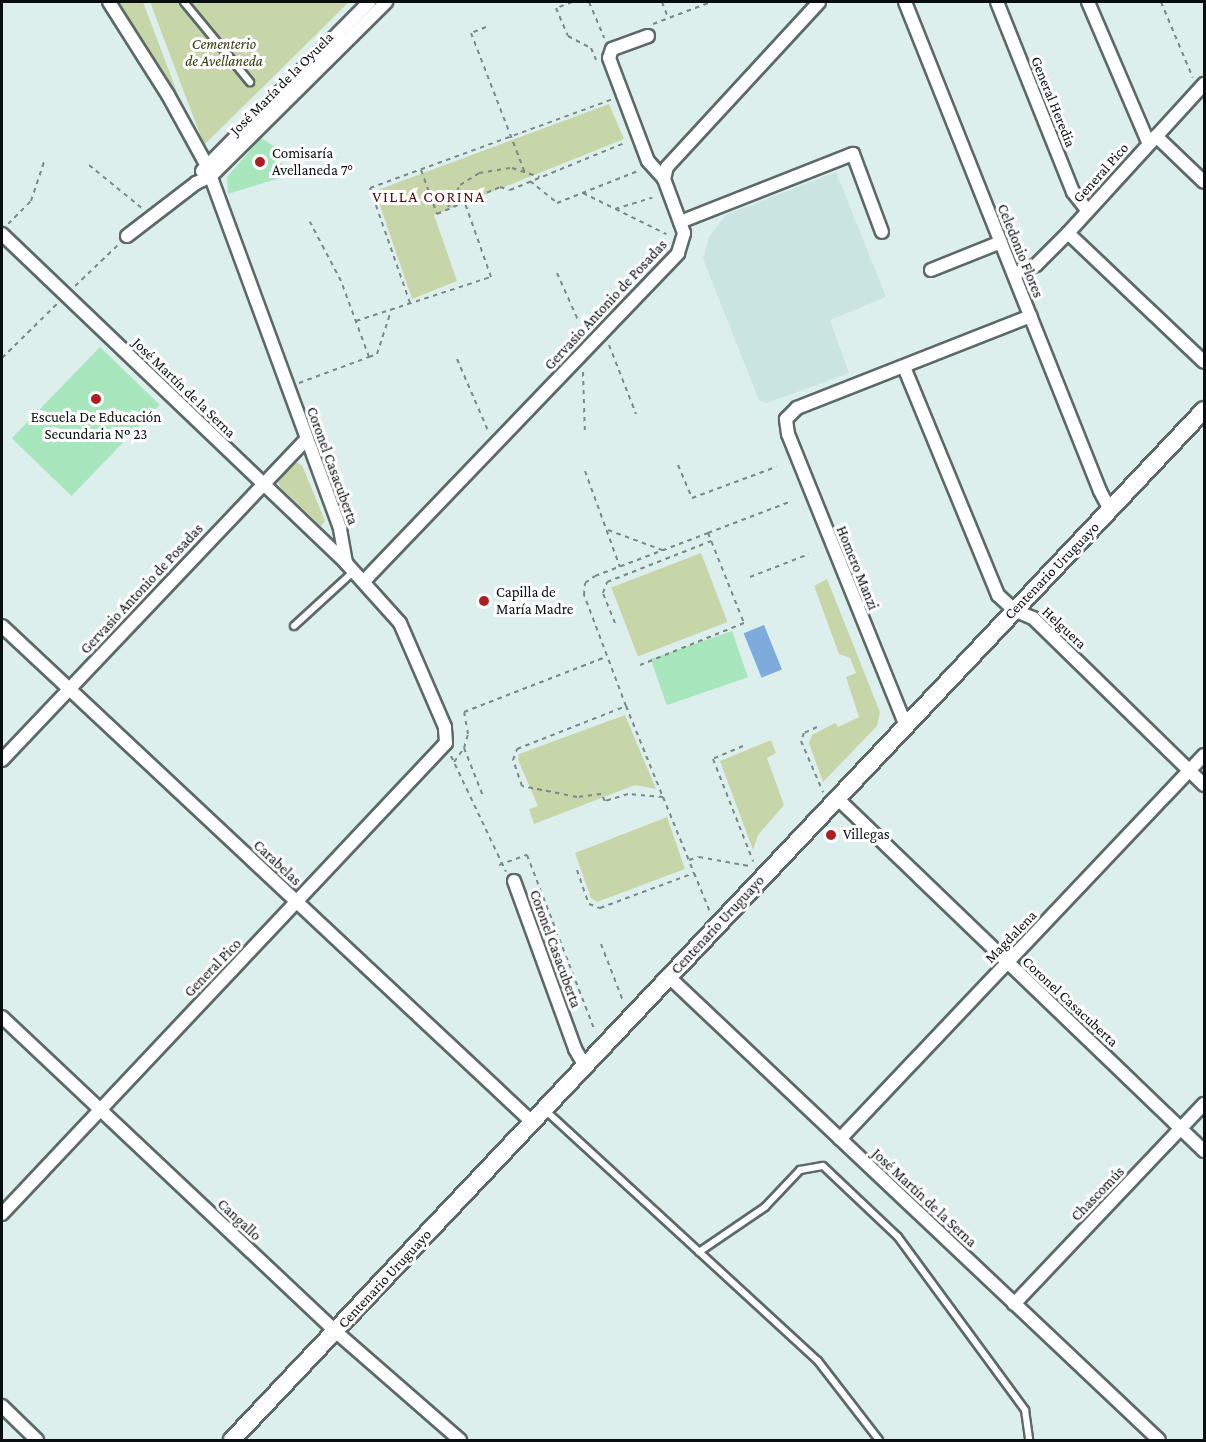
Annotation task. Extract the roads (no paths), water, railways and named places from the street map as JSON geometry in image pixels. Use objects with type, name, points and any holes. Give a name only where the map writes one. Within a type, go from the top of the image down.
[{"type":"main road","name":"Centenario Uruguayo","points":[[232,1440],[669,977],[831,797],[906,726],[1204,411]]},
{"type":"street","name":"Coronel Casacuberta","points":[[108,2],[179,112],[208,170],[340,528],[350,567]]},
{"type":"street","name":"José María de la Oyuela","points":[[127,236],[195,183],[369,2]]},
{"type":"street","name":"José María de la Oyuela","points":[[208,170],[386,2]]},
{"type":"street","points":[[664,179],[673,158],[819,2]]},
{"type":"street","name":"Celedonio Flores","points":[[905,2],[1110,510]]},
{"type":"street","name":"General Heredia","points":[[997,2],[1073,192],[1087,210]]},
{"type":"street","points":[[1088,2],[1152,139],[1204,182]]},
{"type":"street","name":"Gervasio Antonio de Posadas","points":[[364,582],[678,253],[684,233],[664,179],[648,161],[609,58],[612,49],[649,31]]},
{"type":"street","name":"General Pico","points":[[1014,274],[1036,265],[1203,86]]},
{"type":"street","points":[[680,222],[853,154],[882,231]]},
{"type":"street","name":"José Martín de la Serna","points":[[2,232],[350,567]]},
{"type":"street","points":[[1068,233],[1204,362]]},
{"type":"street","points":[[931,270],[1001,242]]},
{"type":"street","points":[[904,367],[1030,316]]},
{"type":"street","name":"Homero Manzi","points":[[904,367],[797,408],[786,419],[788,435],[906,726]]},
{"type":"street","name":"Helguera","points":[[904,367],[998,596],[1014,610],[1033,618],[1204,785]]},
{"type":"street","name":"Gervasio Antonio de Posadas","points":[[2,760],[306,439]]},
{"type":"street","points":[[350,567],[364,582]]},
{"type":"street","name":"General Pico","points":[[2,1214],[446,743],[445,727],[411,642],[395,617],[364,582]]},
{"type":"street","name":"Carabelas","points":[[2,626],[532,1122]]},
{"type":"street","name":"Magdalena","points":[[840,1139],[1204,755]]},
{"type":"street","name":"Coronel Casacuberta","points":[[831,797],[1204,1151]]},
{"type":"street","name":"Coronel Casacuberta","points":[[514,881],[575,1049],[585,1066]]},
{"type":"street","name":"José Martín de la Serna","points":[[669,977],[1159,1440]]},
{"type":"street","name":"Cangallo","points":[[2,1017],[335,1331],[460,1440]]},
{"type":"street","name":"Chascomús","points":[[1014,1304],[1204,1104]]},
{"type":"street","points":[[2,1406],[37,1440]]},
{"type":"lane","points":[[184,2],[249,82]]},
{"type":"lane","points":[[294,626],[350,567]]},
{"type":"lane","points":[[545,1110],[818,1362],[879,1440]]},
{"type":"lane","points":[[699,1252],[765,1207],[800,1170],[823,1166],[898,1237],[1025,1410],[1029,1440]]},
{"type":"water","points":[[764,625],[782,670],[762,678],[744,633]]},
{"type":"place","name":"Comisaría Avellaneda 7°","points":[[260,162]]},
{"type":"place","name":"Escuela De Educación Secundaria Nº 23","points":[[96,399]]},
{"type":"place","name":"Capilla de María Madre","points":[[484,601]]},
{"type":"place","name":"Villegas","points":[[831,835]]},
{"type":"district","name":"VILLA CORINA","points":[[429,197]]},
{"type":"park label","name":"Cementerio de Avellaneda","points":[[224,52]]}]
